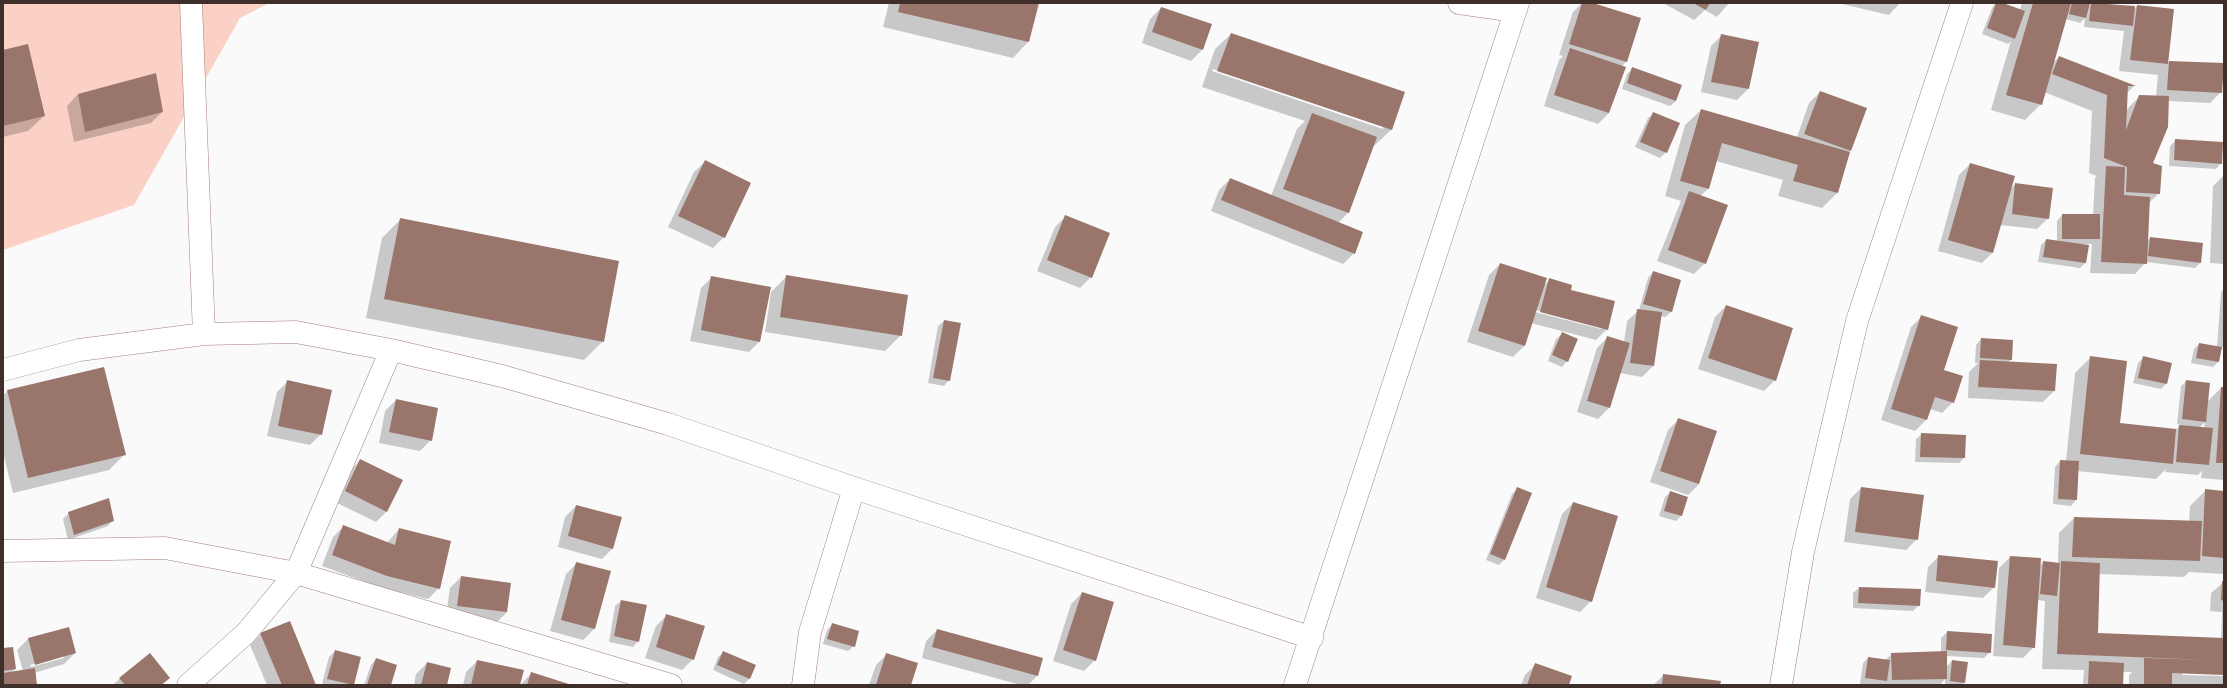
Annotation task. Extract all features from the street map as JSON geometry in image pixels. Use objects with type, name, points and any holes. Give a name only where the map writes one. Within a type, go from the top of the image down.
[{"type":"street","points":[[191,3],[204,334]]},
{"type":"street","points":[[1295,685],[1312,638],[1517,7],[1459,3]]},
{"type":"street","points":[[1781,685],[1804,552],[1858,321],[1962,3]]},
{"type":"street","points":[[3,370],[79,350],[204,334],[296,332],[391,350],[502,376],[668,424],[854,488],[1312,638]]},
{"type":"street","points":[[188,685],[246,633],[296,573],[391,350]]},
{"type":"street","points":[[803,685],[810,632],[854,488]]},
{"type":"street","points":[[3,551],[165,548],[296,573],[671,685]]},
{"type":"shaded area","points":[[3,3],[269,3],[240,18],[134,205],[3,250]]},
{"type":"building","points":[[900,3],[1039,3],[1029,42],[898,12]]},
{"type":"building","points":[[1582,3],[1593,3],[1641,18],[1627,62],[1569,44]]},
{"type":"building","points":[[1693,3],[1710,3],[1706,10]]},
{"type":"building","points":[[1996,3],[2003,3],[2025,11],[2015,39],[1987,28]]},
{"type":"building","points":[[2033,3],[2071,3],[2042,105],[2006,95]]},
{"type":"building","points":[[2072,3],[2090,3],[2086,18],[2069,14]]},
{"type":"building","points":[[2091,3],[2135,6],[2133,26],[2089,21]]},
{"type":"building","points":[[2137,5],[2174,9],[2168,64],[2130,60]]},
{"type":"building","points":[[1161,7],[1212,24],[1203,50],[1152,32]]},
{"type":"building","points":[[1231,33],[1405,92],[1392,130],[1217,71]]},
{"type":"building","points":[[1721,34],[1759,42],[1749,89],[1711,82]]},
{"type":"building","points":[[28,44],[45,116],[3,126],[3,50]]},
{"type":"building","points":[[1570,48],[1626,67],[1609,113],[1554,95]]},
{"type":"building","points":[[2059,56],[2136,86],[2128,86],[2126,130],[2139,95],[2169,96],[2168,127],[2153,163],[2162,166],[2160,194],[2126,192],[2127,167],[2104,158],[2107,95],[2052,74]]},
{"type":"building","points":[[2169,61],[2224,63],[2222,93],[2167,90]]},
{"type":"building","points":[[1632,67],[1682,85],[1676,101],[1627,83]]},
{"type":"building","points":[[156,73],[163,112],[85,132],[78,94]]},
{"type":"building","points":[[1820,91],[1867,108],[1851,151],[1804,134]]},
{"type":"building","points":[[1701,109],[1850,152],[1838,193],[1793,181],[1798,165],[1722,143],[1709,189],[1680,181]]},
{"type":"building","points":[[1653,112],[1680,123],[1667,153],[1640,142]]},
{"type":"building","points":[[1312,113],[1377,137],[1349,213],[1283,189]]},
{"type":"building","points":[[2175,139],[2223,142],[2222,164],[2174,160]]},
{"type":"building","points":[[705,160],[751,183],[725,238],[678,216]]},
{"type":"building","points":[[1970,163],[2015,176],[1993,253],[1948,240]]},
{"type":"building","points":[[2106,166],[2125,167],[2124,195],[2150,197],[2147,264],[2101,262]]},
{"type":"building","points":[[1230,178],[1363,232],[1355,254],[1221,200]]},
{"type":"building","points":[[2015,183],[2053,188],[2049,219],[2012,214]]},
{"type":"building","points":[[1689,191],[1728,205],[1706,264],[1668,250]]},
{"type":"building","points":[[2062,214],[2100,214],[2100,239],[2062,239]]},
{"type":"building","points":[[1065,215],[1110,233],[1092,278],[1047,260]]},
{"type":"building","points":[[400,218],[619,261],[604,342],[384,299]]},
{"type":"building","points":[[2150,237],[2203,243],[2201,263],[2148,256]]},
{"type":"building","points":[[2046,239],[2089,245],[2086,263],[2043,257]]},
{"type":"building","points":[[1500,263],[1547,278],[1525,346],[1478,331]]},
{"type":"building","points":[[1653,271],[1681,280],[1672,312],[1643,304]]},
{"type":"building","points":[[786,275],[908,295],[902,336],[780,317]]},
{"type":"building","points":[[711,276],[771,287],[760,342],[701,330]]},
{"type":"building","points":[[1549,278],[1572,285],[1571,290],[1615,301],[1608,330],[1540,312]]},
{"type":"building","points":[[1726,305],[1793,328],[1776,381],[1708,358]]},
{"type":"building","points":[[1637,309],[1662,312],[1654,366],[1630,363]]},
{"type":"building","points":[[1921,315],[1958,327],[1944,370],[1963,376],[1954,403],[1935,397],[1927,420],[1891,409]]},
{"type":"building","points":[[944,320],[961,323],[950,381],[933,378]]},
{"type":"building","points":[[1562,332],[1578,339],[1568,362],[1552,355]]},
{"type":"building","points":[[1607,336],[1630,343],[1610,408],[1587,401]]},
{"type":"building","points":[[1981,338],[2013,340],[2012,360],[1980,358]]},
{"type":"building","points":[[2199,343],[2222,347],[2219,362],[2196,358]]},
{"type":"building","points":[[2090,356],[2127,361],[2120,423],[2176,429],[2173,464],[2080,454]]},
{"type":"building","points":[[2143,356],[2172,363],[2167,384],[2138,378]]},
{"type":"building","points":[[1980,360],[2057,364],[2055,391],[1978,387]]},
{"type":"building","points":[[104,367],[126,455],[28,478],[7,390]]},
{"type":"building","points":[[287,380],[332,390],[322,435],[278,426]]},
{"type":"building","points":[[2186,380],[2210,383],[2206,422],[2182,419]]},
{"type":"building","points":[[2221,387],[2224,387],[2224,463],[2216,463]]},
{"type":"building","points":[[396,399],[438,408],[432,441],[389,432]]},
{"type":"building","points":[[1678,418],[1717,431],[1699,484],[1660,471]]},
{"type":"building","points":[[2179,425],[2213,428],[2209,465],[2176,462]]},
{"type":"building","points":[[1921,433],[1966,435],[1965,458],[1920,457]]},
{"type":"building","points":[[360,459],[403,480],[387,512],[345,491]]},
{"type":"building","points":[[2060,460],[2079,461],[2077,500],[2058,499]]},
{"type":"building","points":[[1517,487],[1532,493],[1505,560],[1490,554]]},
{"type":"building","points":[[1861,487],[1924,495],[1918,540],[1855,532]]},
{"type":"building","points":[[2205,489],[2224,491],[2224,558],[2202,556]]},
{"type":"building","points":[[1670,491],[1688,497],[1682,516],[1664,511]]},
{"type":"building","points":[[109,498],[114,521],[74,535],[68,512]]},
{"type":"building","points":[[1573,502],[1618,516],[1592,602],[1546,587]]},
{"type":"building","points":[[576,505],[622,517],[613,549],[568,536]]},
{"type":"building","points":[[2074,517],[2202,521],[2200,561],[2072,557]]},
{"type":"building","points":[[343,525],[395,545],[399,528],[451,541],[440,589],[387,576],[332,555]]},
{"type":"building","points":[[1938,555],[1998,561],[1995,588],[1936,581]]},
{"type":"building","points":[[2010,556],[2041,558],[2035,648],[2003,645]]},
{"type":"building","points":[[2043,561],[2060,563],[2057,596],[2040,594]]},
{"type":"building","points":[[2061,561],[2100,563],[2098,633],[2224,638],[2224,675],[2172,673],[2172,685],[2144,685],[2144,658],[2209,660],[2057,654]]},
{"type":"building","points":[[576,562],[611,571],[595,629],[561,620]]},
{"type":"building","points":[[461,576],[511,583],[507,612],[457,606]]},
{"type":"building","points":[[2222,581],[2224,581],[2224,601],[2221,600]]},
{"type":"building","points":[[1859,587],[1921,589],[1920,606],[1858,603]]},
{"type":"building","points":[[1082,592],[1114,602],[1096,661],[1063,650]]},
{"type":"building","points":[[621,600],[647,605],[639,642],[614,636]]},
{"type":"building","points":[[666,614],[705,626],[694,660],[656,647]]},
{"type":"building","points":[[290,621],[316,685],[282,685],[260,633]]},
{"type":"building","points":[[832,623],[859,631],[855,647],[827,639]]},
{"type":"building","points":[[69,627],[76,653],[35,665],[28,638]]},
{"type":"building","points":[[937,629],[1043,658],[1038,676],[932,647]]},
{"type":"building","points":[[1947,631],[1992,634],[1991,653],[1946,650]]},
{"type":"building","points":[[13,647],[16,669],[3,671],[3,648]]},
{"type":"building","points":[[335,650],[361,657],[354,685],[327,679]]},
{"type":"building","points":[[723,651],[756,665],[750,679],[717,665]]},
{"type":"building","points":[[1947,651],[1947,679],[1892,680],[1891,653]]},
{"type":"building","points":[[150,653],[170,678],[161,685],[125,685],[119,678]]},
{"type":"building","points":[[886,653],[918,663],[911,685],[876,685]]},
{"type":"building","points":[[1868,657],[1890,660],[1887,681],[1865,678]]},
{"type":"building","points":[[376,658],[397,665],[391,685],[367,685]]},
{"type":"building","points":[[477,660],[524,670],[520,685],[471,685]]},
{"type":"building","points":[[1952,660],[1968,662],[1965,683],[1950,681]]},
{"type":"building","points":[[2089,661],[2124,663],[2123,685],[2088,685]]},
{"type":"building","points":[[427,662],[451,668],[447,685],[421,685]]},
{"type":"building","points":[[1535,663],[1572,676],[1569,685],[1527,685]]},
{"type":"building","points":[[35,668],[37,685],[3,685],[3,673]]},
{"type":"building","points":[[531,672],[572,685],[527,685]]},
{"type":"building","points":[[1663,674],[1721,681],[1720,685],[1662,685]]}]
